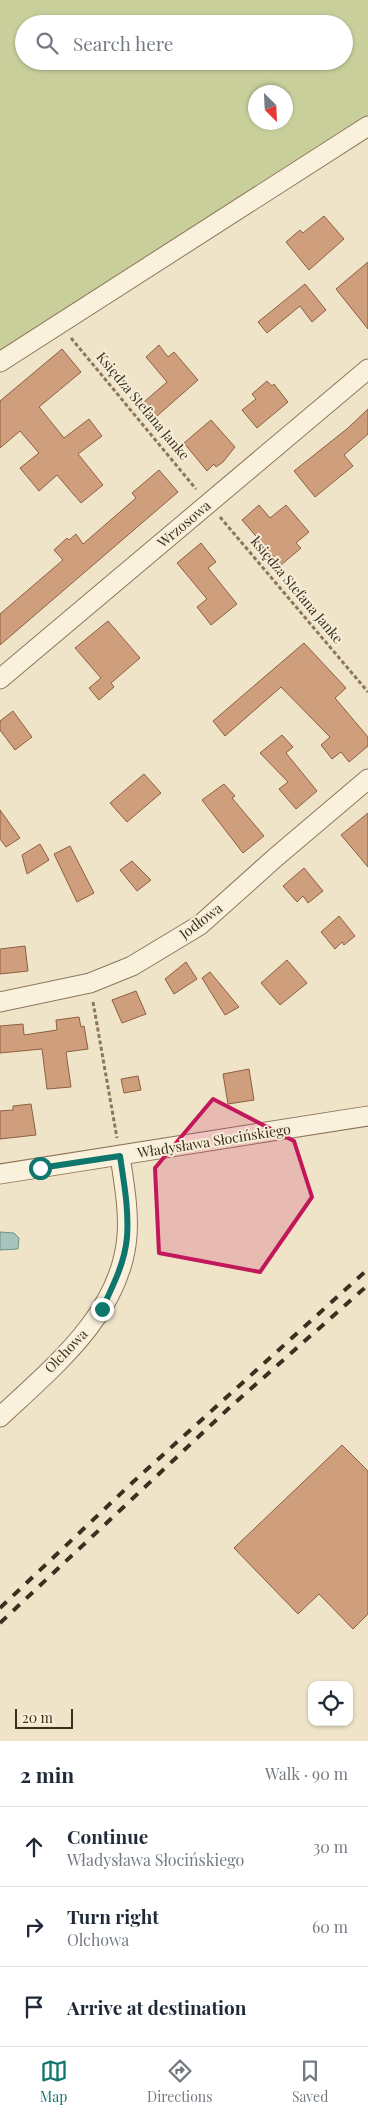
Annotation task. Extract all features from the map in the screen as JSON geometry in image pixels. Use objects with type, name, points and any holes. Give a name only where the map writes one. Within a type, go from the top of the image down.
[{"type":"street","points":[[0,362],[368,126]]},
{"type":"street","name":"Wrzosowa","points":[[0,679],[368,369]]},
{"type":"street","name":"Jodłowa","points":[[0,1002],[90,982],[132,966],[200,925],[368,779]]},
{"type":"street","name":"Władysława Słocińskiego","points":[[0,1174],[368,1116]]},
{"type":"street","name":"Olchowa","points":[[0,1417],[88,1331],[109,1295],[123,1257],[127,1236],[126,1197],[120,1156]]},
{"type":"path","name":"Księdza Stefana Janke","points":[[59,324],[208,503]]},
{"type":"path","name":"księdza Stefana Janke","points":[[208,503],[368,692]]},
{"type":"path","points":[[90,982],[120,1156]]},
{"type":"highlighted area","points":[[213,1099],[294,1141],[312,1197],[260,1272],[159,1253],[155,1168]]},
{"type":"green space","points":[[0,0],[368,0],[368,134],[0,366]]},
{"type":"water","points":[[0,1232],[14,1233],[19,1238],[18,1249],[0,1250]]},
{"type":"building","points":[[324,216],[344,239],[309,270],[286,242],[300,230],[303,233]]},
{"type":"building","points":[[368,262],[368,329],[336,289]]},
{"type":"building","points":[[305,284],[326,310],[312,322],[300,306],[267,333],[258,322]]},
{"type":"building","points":[[159,345],[168,357],[174,352],[198,380],[149,423],[137,408],[167,382],[146,357]]},
{"type":"building","points":[[62,349],[81,372],[39,407],[64,438],[89,419],[102,436],[78,454],[103,485],[81,503],[57,475],[39,491],[20,468],[39,453],[20,431],[0,448],[0,401]]},
{"type":"building","points":[[267,381],[272,386],[274,384],[288,402],[257,428],[242,410],[256,399],[252,394]]},
{"type":"building","points":[[368,409],[368,434],[344,455],[353,466],[315,497],[294,471],[348,428]]},
{"type":"building","points":[[211,420],[235,447],[223,462],[216,467],[214,464],[207,471],[184,443]]},
{"type":"building","points":[[159,470],[178,492],[0,645],[0,614],[63,560],[54,550],[67,538],[69,540],[76,534],[83,544],[136,498],[132,493]]},
{"type":"building","points":[[259,505],[270,518],[286,505],[309,532],[296,543],[301,548],[281,565],[242,520]]},
{"type":"building","points":[[201,543],[216,562],[208,568],[237,604],[211,625],[197,607],[207,599],[177,563]]},
{"type":"building","points":[[108,621],[140,658],[111,683],[114,687],[99,700],[89,688],[101,678],[75,648]]},
{"type":"building","points":[[304,643],[346,688],[335,698],[368,737],[368,746],[349,762],[341,752],[332,759],[321,745],[330,737],[281,687],[225,736],[213,721]]},
{"type":"building","points":[[13,711],[32,737],[15,750],[0,730],[0,721]]},
{"type":"building","points":[[282,735],[293,747],[286,753],[317,791],[296,809],[279,789],[288,782],[260,753]]},
{"type":"building","points":[[144,774],[161,793],[127,822],[110,803]]},
{"type":"building","points":[[224,784],[235,796],[232,798],[264,836],[243,853],[202,800]]},
{"type":"building","points":[[0,810],[20,838],[6,847],[0,839]]},
{"type":"building","points":[[368,813],[368,867],[341,835]]},
{"type":"building","points":[[40,844],[49,860],[27,874],[22,855]]},
{"type":"building","points":[[70,846],[94,893],[77,902],[54,854]]},
{"type":"building","points":[[132,861],[151,880],[137,891],[120,870]]},
{"type":"building","points":[[304,868],[323,891],[308,903],[303,896],[297,902],[283,886]]},
{"type":"building","points":[[339,916],[355,936],[344,945],[342,942],[335,949],[321,932]]},
{"type":"building","points":[[25,946],[28,971],[0,974],[0,949]]},
{"type":"building","points":[[287,960],[307,983],[280,1005],[261,983]]},
{"type":"building","points":[[186,962],[197,979],[174,994],[165,979]]},
{"type":"building","points":[[210,972],[239,1007],[225,1015],[202,978]]},
{"type":"building","points":[[136,991],[146,1014],[122,1023],[112,1000]]},
{"type":"building","points":[[79,1017],[81,1027],[84,1026],[88,1049],[66,1052],[71,1087],[47,1089],[42,1049],[0,1053],[0,1026],[23,1024],[24,1035],[57,1030],[56,1020]]},
{"type":"building","points":[[249,1069],[254,1100],[228,1104],[223,1074]]},
{"type":"building","points":[[138,1076],[141,1090],[124,1093],[121,1079]]},
{"type":"building","points":[[31,1104],[36,1135],[0,1139],[0,1111],[13,1110],[13,1106]]},
{"type":"building","points":[[342,1445],[368,1471],[368,1614],[353,1629],[319,1594],[298,1614],[234,1548]]},
{"type":"railway","points":[[0,1608],[133,1482],[368,1269]]},
{"type":"railway","points":[[0,1623],[228,1409],[368,1285]]},
{"type":"route","points":[[40,1168],[120,1156],[126,1197],[127,1236],[123,1257],[102,1309]]}]
